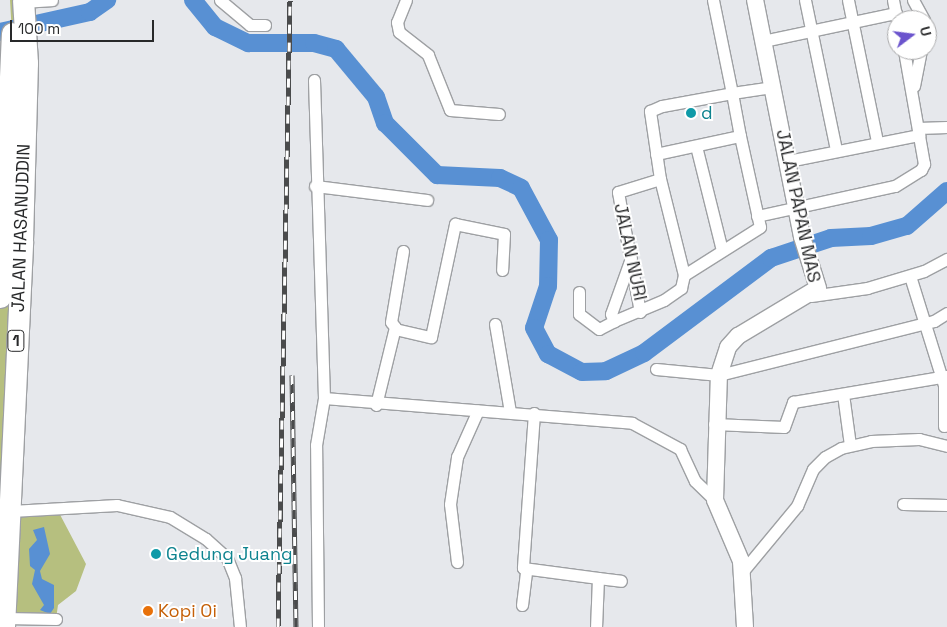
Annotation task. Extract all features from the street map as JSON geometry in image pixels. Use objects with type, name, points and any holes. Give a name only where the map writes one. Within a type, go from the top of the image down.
[{"type":"highway","name":"JALAN HASANUDDIN","points":[[5,623],[11,511],[19,4]]},
{"type":"highway","name":"JALAN HASANUDDIN","points":[[0,297],[6,125],[19,59]]},
{"type":"street","points":[[19,4],[52,0]]},
{"type":"street","points":[[220,0],[250,25],[265,25]]},
{"type":"street","points":[[406,0],[397,22],[399,32],[428,55],[450,110],[499,114]]},
{"type":"street","points":[[684,275],[722,250],[759,230],[713,0]]},
{"type":"street","name":"JALAN PAPAN MAS","points":[[745,627],[743,571],[733,533],[714,500],[714,424],[719,375],[728,347],[748,326],[811,296],[818,288],[802,237],[755,0]]},
{"type":"street","points":[[805,0],[836,150]]},
{"type":"street","points":[[848,0],[877,141]]},
{"type":"street","points":[[763,41],[853,23],[887,18]]},
{"type":"street","points":[[757,216],[908,182],[924,164],[906,60]]},
{"type":"street","points":[[913,92],[919,60]]},
{"type":"street","points":[[314,80],[324,398],[316,445],[318,627]]},
{"type":"street","points":[[579,292],[579,314],[599,329],[614,321],[640,312],[681,288],[684,275],[660,179],[651,110],[732,93],[772,87]]},
{"type":"street","points":[[788,161],[947,127]]},
{"type":"street","points":[[656,154],[740,136]]},
{"type":"street","points":[[696,146],[722,250]]},
{"type":"street","name":"JALAN NURI","points":[[640,312],[618,192],[660,179]]},
{"type":"street","points":[[316,186],[427,200]]},
{"type":"street","points":[[395,329],[431,337],[455,224],[496,229],[505,235],[502,270]]},
{"type":"street","points":[[376,405],[395,329],[391,322],[403,251]]},
{"type":"street","points":[[614,321],[611,314],[631,258]]},
{"type":"street","points":[[811,296],[910,276],[947,259]]},
{"type":"street","points":[[910,276],[923,322],[944,377],[944,426]]},
{"type":"street","points":[[656,369],[719,375],[923,322],[947,313]]},
{"type":"street","points":[[495,324],[510,412]]},
{"type":"street","points":[[714,424],[784,427],[793,402],[944,377]]},
{"type":"street","points":[[843,394],[850,445]]},
{"type":"street","points":[[324,398],[376,405],[534,413],[632,423],[680,448],[695,481],[714,500]]},
{"type":"street","points":[[457,562],[450,504],[457,457],[478,410]]},
{"type":"street","points":[[534,413],[522,566],[526,570],[622,581]]},
{"type":"street","points":[[743,571],[797,506],[818,462],[850,445],[919,439],[947,446]]},
{"type":"street","points":[[918,446],[947,452]]},
{"type":"street","points":[[11,511],[117,504],[170,518],[206,538],[227,558],[235,578],[240,627]]},
{"type":"street","points":[[903,504],[947,505]]},
{"type":"street","points":[[522,605],[526,570]]},
{"type":"street","points":[[596,627],[598,578]]},
{"type":"street","points":[[5,623],[56,619]]},
{"type":"green space","points":[[10,0],[23,0],[11,511],[56,507],[86,564],[76,591],[58,605],[56,619],[5,618],[0,627],[0,297],[13,53]]},
{"type":"water","points":[[44,527],[50,554],[40,571],[42,579],[54,585],[54,608],[50,614],[40,610],[44,605],[32,584],[35,570],[30,566],[29,549],[37,540],[33,530]]},
{"type":"waterway","points":[[0,32],[90,12],[107,0]]},
{"type":"waterway","points":[[193,0],[215,27],[248,43],[314,43],[336,49],[376,97],[385,123],[437,175],[500,178],[521,188],[549,240],[548,286],[534,328],[548,354],[582,372],[606,371],[644,353],[771,258],[831,238],[871,236],[907,226],[947,191]]},
{"type":"railway","points":[[278,627],[290,0]]},
{"type":"railway","points":[[292,375],[296,627]]},
{"type":"place","name":"d","points":[[691,113]]},
{"type":"place","name":"Gedung Juang","points":[[156,554]]},
{"type":"place","name":"Kopi Oi","points":[[148,611]]}]
